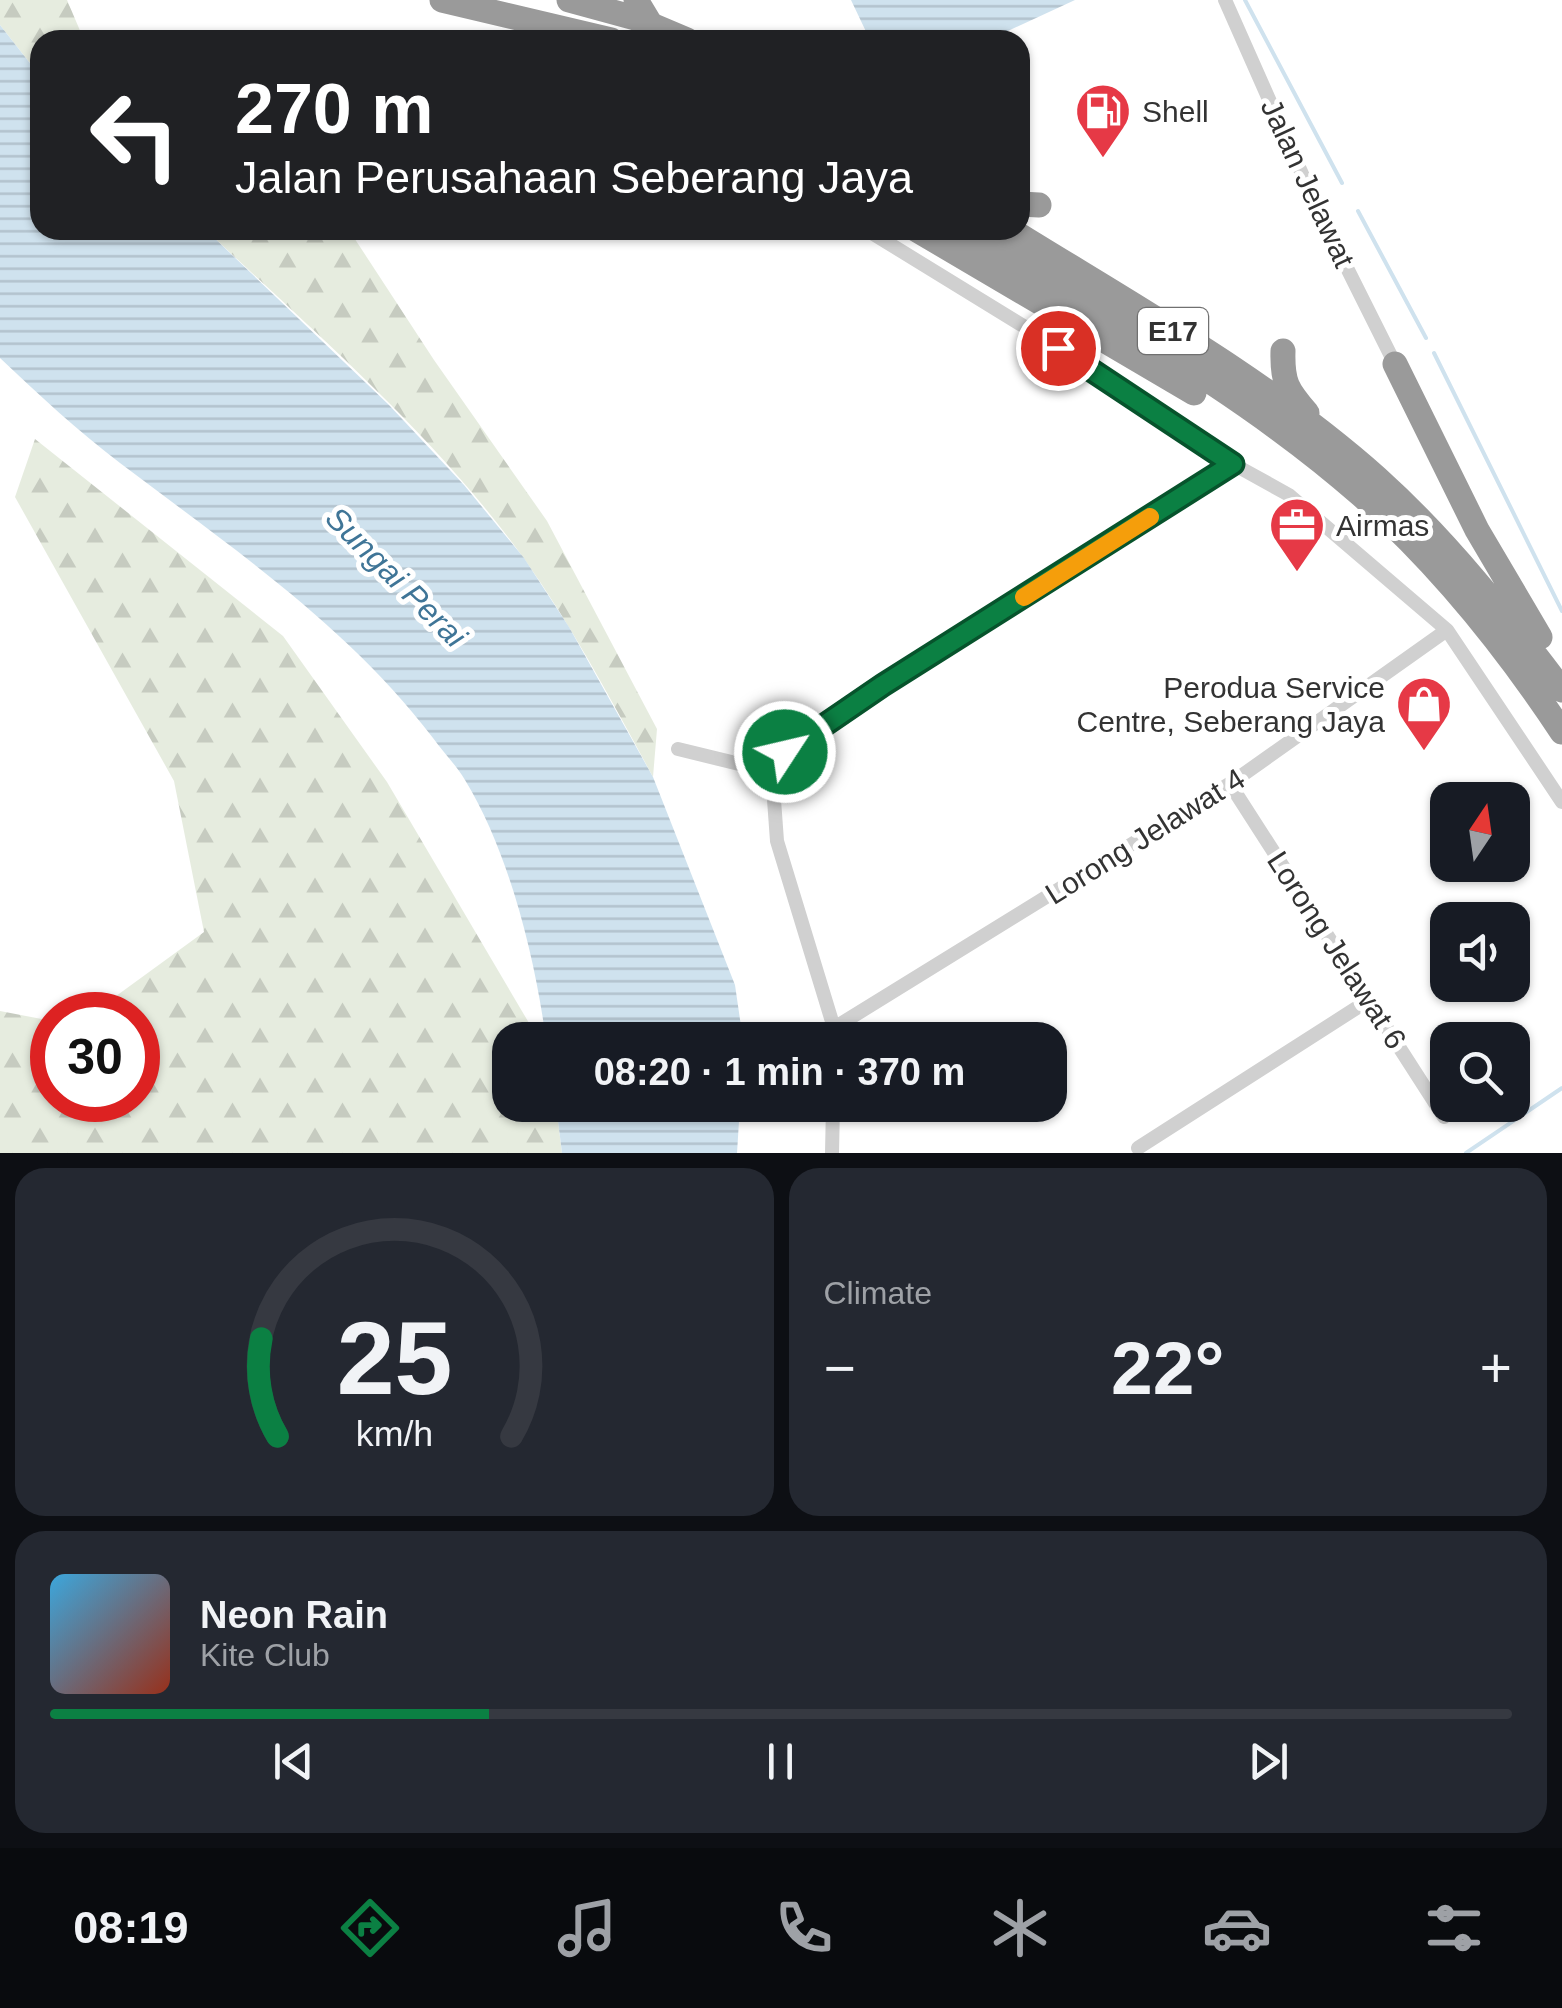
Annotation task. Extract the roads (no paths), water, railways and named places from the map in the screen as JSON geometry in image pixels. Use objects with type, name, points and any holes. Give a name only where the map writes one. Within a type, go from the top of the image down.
[{"type":"highway","points":[[442,0],[570,30]]},
{"type":"highway","points":[[569,0],[636,18],[664,30]]},
{"type":"highway","points":[[636,0],[654,30]]},
{"type":"highway","points":[[934,240],[1215,405],[1324,449]]},
{"type":"highway","name":"E17","points":[[980,240],[1251,411],[1376,478],[1428,527],[1506,615],[1562,690]]},
{"type":"highway","name":"E17","points":[[1027,240],[1262,390],[1324,449],[1450,584],[1506,653],[1562,732]]},
{"type":"highway","points":[[1284,351],[1282,376],[1324,449]]},
{"type":"highway","points":[[1396,364],[1477,530],[1562,674]]},
{"type":"street","name":"Jalan Jelawat","points":[[1225,0],[1318,210],[1396,364]]},
{"type":"street","points":[[883,240],[1042,338],[1233,464],[1289,495],[1447,630],[1562,802]]},
{"type":"street","points":[[830,1022],[777,842],[772,772],[785,752],[883,685],[1233,464]]},
{"type":"street","name":"Lorong Jelawat 4","points":[[853,1022],[1230,784],[1447,630]]},
{"type":"street","points":[[678,749],[772,772]]},
{"type":"street","name":"Lorong Jelawat 6","points":[[1230,784],[1430,1095]]},
{"type":"street","points":[[1138,1148],[1370,1000]]},
{"type":"street","points":[[832,1122],[832,1153]]},
{"type":"water","points":[[851,0],[1075,0],[1010,30],[865,30]]},
{"type":"water","name":"Sungai Perai","points":[[0,25],[30,63],[30,240],[216,240],[389,405],[464,485],[524,558],[569,627],[653,777],[735,985],[740,1022],[543,1022],[527,940],[495,839],[465,780],[433,738],[364,659],[326,624],[44,399],[0,358]]},
{"type":"water","points":[[558,1122],[739,1122],[737,1153],[562,1153]]},
{"type":"waterway","points":[[1245,0],[1342,183]]},
{"type":"waterway","points":[[1358,211],[1426,338]]},
{"type":"waterway","points":[[1434,353],[1562,611]]},
{"type":"waterway","points":[[1466,1153],[1562,1088]]},
{"type":"place","name":"Shell","points":[[1103,160]]},
{"type":"place","name":"Airmas","points":[[1297,574]]},
{"type":"place","name":"Perodua Service Centre, Seberang Jaya","points":[[1424,753]]}]
